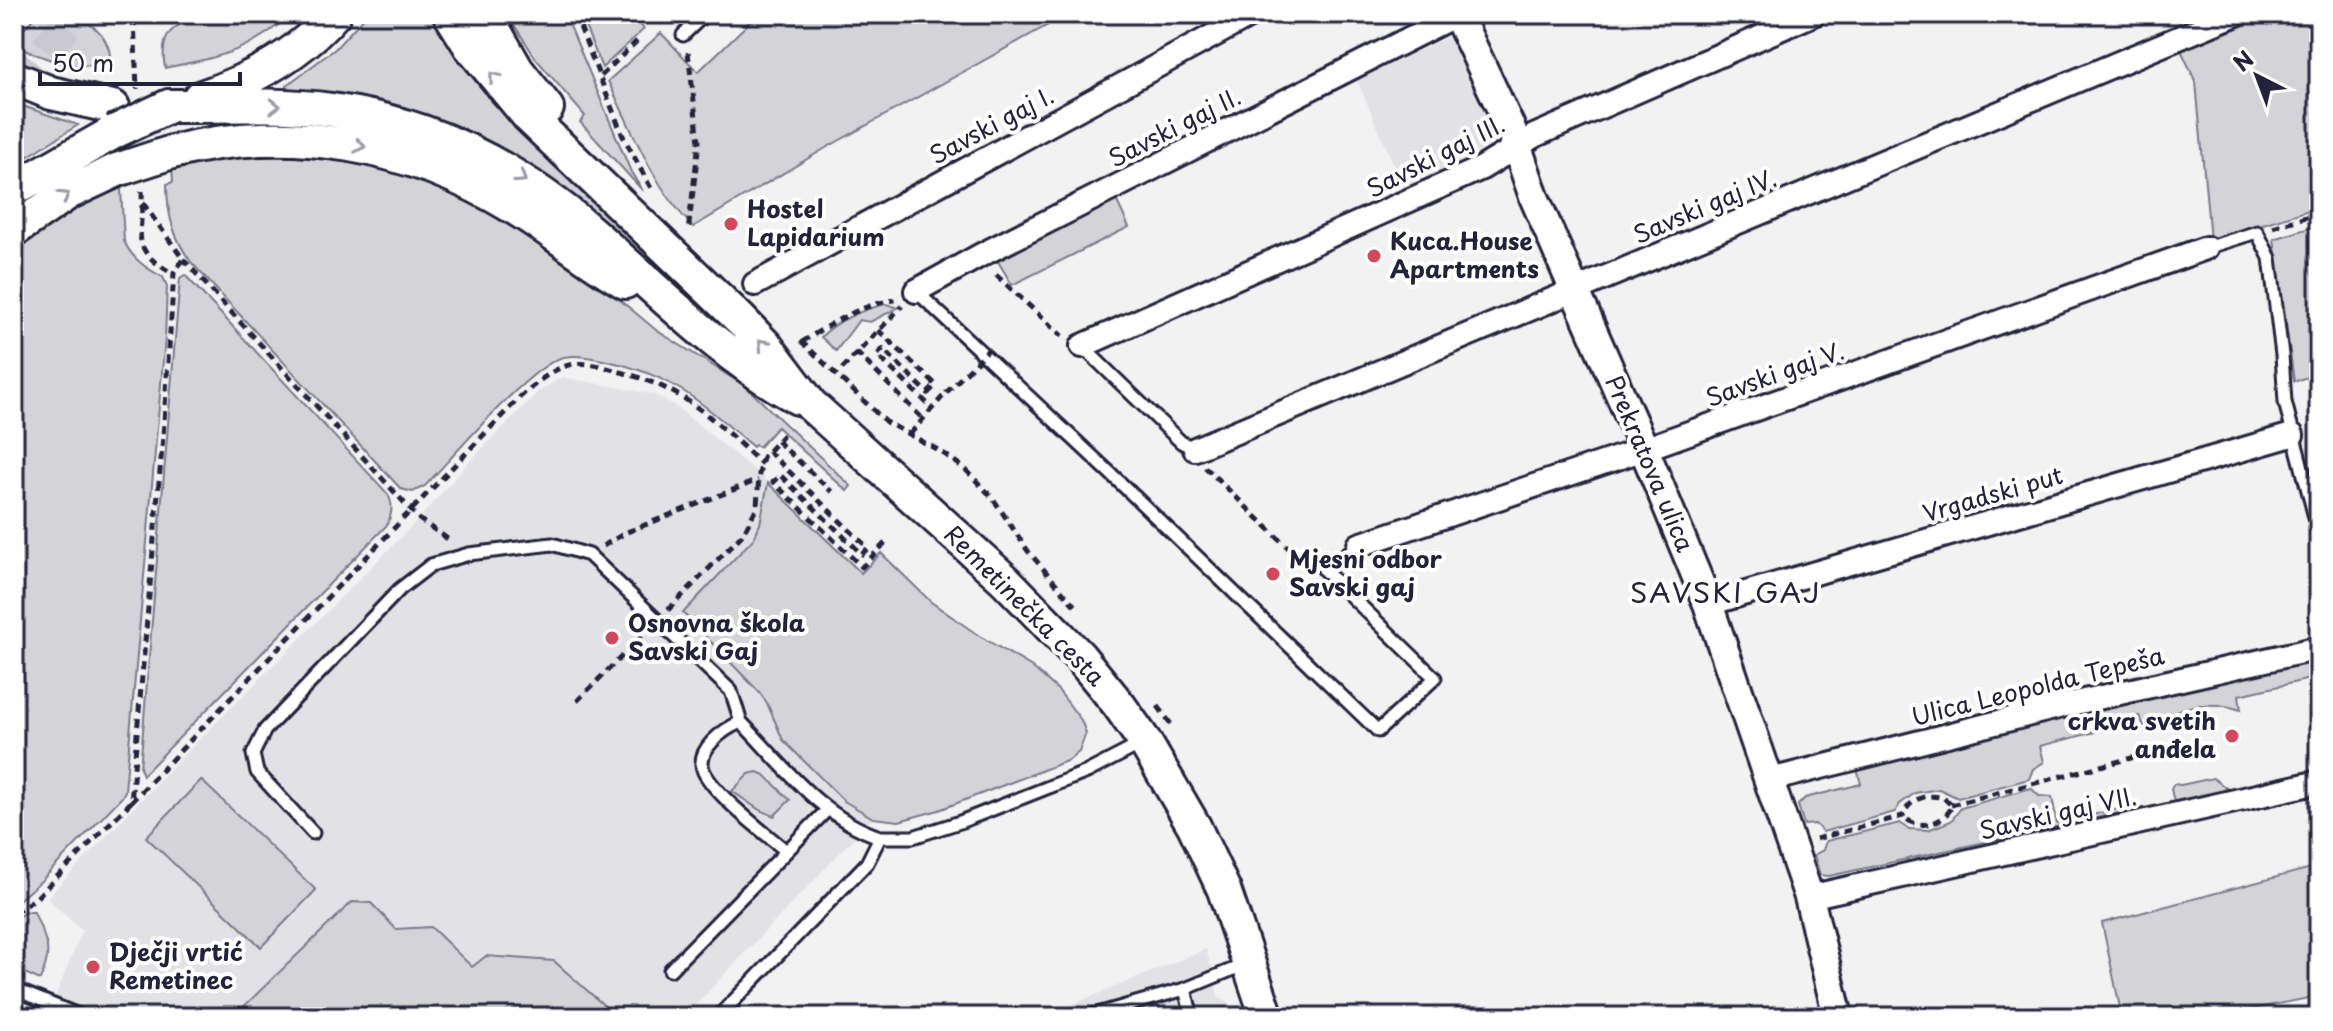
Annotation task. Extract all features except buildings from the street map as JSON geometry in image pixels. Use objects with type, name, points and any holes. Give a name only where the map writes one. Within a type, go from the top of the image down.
[{"type":"main road","points":[[14,189],[113,120],[223,90],[258,74],[295,51],[334,14]]},
{"type":"main road","name":"Remetinečka cesta","points":[[450,14],[470,46],[529,117],[767,347],[811,405],[964,542],[1039,614],[1097,677],[1145,742],[1200,839],[1224,890],[1267,1017]]},
{"type":"main road","points":[[485,14],[517,70],[627,212]]},
{"type":"main road","points":[[14,78],[113,120]]},
{"type":"main road","name":"Remetinečka cesta","points":[[169,106],[283,106],[333,110],[440,136],[516,174],[545,195],[749,368],[811,405]]},
{"type":"main road","points":[[14,230],[68,193],[117,170],[172,152],[223,141],[266,138],[363,146],[445,171],[513,206],[601,268],[668,302]]},
{"type":"street","name":"Savski gaj I.","points":[[755,284],[1253,14]]},
{"type":"street","name":"Prekratova ulica","points":[[1457,14],[1511,129],[1574,290],[1708,604],[1809,897],[1838,1017]]},
{"type":"street","name":"Savski gaj II.","points":[[916,291],[981,255],[1457,14]]},
{"type":"street","name":"Savski gaj III.","points":[[1082,346],[1482,168],[1534,136],[1814,14]]},
{"type":"street","name":"Savski gaj IV.","points":[[1195,449],[2236,14]]},
{"type":"street","name":"Savski gaj V.","points":[[1359,545],[1644,449],[2206,248]]},
{"type":"street","name":"Vrgadski put","points":[[1708,604],[2292,435]]},
{"type":"street","name":"Ulica Leopolda Tepeša","points":[[1770,780],[2062,706],[2319,648]]},
{"type":"street","name":"Savski gaj VII.","points":[[1809,897],[2319,782]]},
{"type":"lane","points":[[683,35],[705,14]]},
{"type":"lane","points":[[2206,248],[2257,232],[2270,258],[2285,402],[2319,533]]},
{"type":"lane","points":[[916,291],[1378,731],[1435,678],[1324,570],[1359,545]]},
{"type":"lane","points":[[1082,346],[1181,442],[1195,449]]},
{"type":"lane","points":[[313,833],[257,772],[253,754],[265,730],[400,589],[431,565],[469,554],[552,544],[589,555],[731,691],[741,722],[828,809],[845,823],[880,837],[913,837],[960,822],[1087,772],[1145,742]]},
{"type":"lane","points":[[741,722],[727,728],[714,740],[703,760],[703,771],[719,791],[786,851]]},
{"type":"lane","points":[[670,970],[828,809]]},
{"type":"lane","points":[[718,1017],[867,863],[880,837]]},
{"type":"lane","points":[[1087,1017],[1185,989],[1250,963]]},
{"type":"lane","points":[[14,989],[83,1017]]},
{"type":"lane","points":[[1185,989],[1192,1017]]},
{"type":"path","points":[[89,14],[134,18],[170,14]]},
{"type":"path","points":[[575,14],[622,134],[654,194]]},
{"type":"path","points":[[683,35],[691,64],[699,142],[688,237]]},
{"type":"path","points":[[601,76],[639,39]]},
{"type":"path","points":[[174,274],[154,263],[142,249],[142,202],[183,259],[412,512],[469,554]]},
{"type":"path","points":[[2257,232],[2319,213]]},
{"type":"path","points":[[981,255],[987,266],[1074,347],[1082,346]]},
{"type":"path","points":[[131,802],[174,274],[183,259]]},
{"type":"path","points":[[842,369],[910,298],[878,302],[829,325],[802,342],[886,422],[940,451],[964,468],[992,497],[1002,513]]},
{"type":"path","points":[[878,330],[936,385],[928,393],[883,349],[877,355],[932,408]]},
{"type":"path","points":[[910,434],[989,349]]},
{"type":"path","points":[[856,352],[923,419]]},
{"type":"path","points":[[14,913],[36,898],[131,802],[521,396],[555,370],[575,364],[601,366],[657,382],[695,403],[762,464]]},
{"type":"path","points":[[577,701],[743,534],[757,507],[762,464],[768,451],[784,434]]},
{"type":"path","points":[[777,441],[832,492]]},
{"type":"path","points":[[1195,449],[1203,465],[1311,570],[1324,570]]},
{"type":"path","points":[[768,451],[868,548],[862,554],[780,475],[773,482],[862,567],[888,540]]},
{"type":"path","points":[[589,555],[627,532],[758,480]]},
{"type":"path","points":[[1951,805],[2143,755]]},
{"type":"path","points":[[1903,816],[1912,803],[1927,796],[1944,798],[1951,805]]},
{"type":"path","points":[[1809,841],[1903,816],[1915,824],[1934,822],[1947,815],[1951,805]]},
{"type":"shaded area","points":[[37,14],[64,16],[88,23],[104,38],[111,65],[67,66],[14,46],[14,20],[25,28]]},
{"type":"shaded area","points":[[207,14],[292,14],[261,37],[233,51],[165,68],[164,45],[172,30]]},
{"type":"shaded area","points":[[367,14],[432,14],[450,48],[492,102],[670,275],[670,279],[666,279],[606,224],[542,175],[472,135],[397,106],[288,90],[287,85],[335,49]]},
{"type":"shaded area","points":[[507,14],[565,14],[631,172],[643,191],[580,122],[585,116],[537,60]]},
{"type":"shaded area","points":[[580,14],[629,14],[644,29],[602,68]]},
{"type":"shaded area","points":[[758,14],[1051,14],[1057,20],[824,149],[693,227],[655,176],[608,81],[661,33],[698,72]]},
{"type":"shaded area","points":[[2263,14],[2319,14],[2319,207],[2210,240],[2196,82],[2181,50],[2264,18]]},
{"type":"shaded area","points":[[1452,35],[1499,142],[1404,188],[1357,80]]},
{"type":"shaded area","points":[[14,103],[78,125],[14,165]]},
{"type":"shaded area","points":[[331,151],[466,195],[589,274],[656,330],[745,386],[851,486],[847,491],[777,427],[759,447],[753,447],[702,404],[670,383],[631,367],[575,356],[550,363],[532,376],[425,486],[413,492],[401,489],[191,262],[175,234],[170,215],[167,184],[173,182],[172,166],[203,156]]},
{"type":"shaded area","points":[[118,185],[121,189],[124,241],[136,258],[163,277],[167,286],[125,791],[42,880],[14,904],[14,243],[72,200],[78,207]]},
{"type":"shaded area","points":[[1114,195],[1129,227],[1012,285],[996,258]]},
{"type":"shaded area","points":[[2319,225],[2319,374],[2294,381],[2274,239]]},
{"type":"shaded area","points":[[185,275],[387,493],[392,509],[387,525],[143,775],[140,768],[180,278]]},
{"type":"shaded area","points":[[886,304],[898,308],[870,322],[859,320],[836,351],[821,337],[851,316]]},
{"type":"shaded area","name":"Osnovna škola Savski Gaj","points":[[562,377],[652,394],[674,405],[759,474],[991,699],[684,1017],[617,1017],[554,961],[473,967],[431,927],[396,929],[371,903],[353,902],[233,1017],[47,1017],[82,931],[47,898],[419,519],[466,465],[538,392]]},
{"type":"shaded area","points":[[768,483],[861,573],[881,553],[931,602],[1032,667],[1058,690],[1081,720],[1086,733],[1079,752],[1069,760],[939,810],[899,821],[873,818],[844,801],[783,740],[759,692],[683,613],[754,538]]},
{"type":"shaded area","points":[[2319,658],[2319,677],[2239,695],[2241,710],[2215,705],[2191,707],[2167,715],[2147,731],[2139,716],[2111,723],[2111,728],[2040,746],[2044,762],[2033,769],[2029,779],[1958,798],[1939,789],[1915,793],[1895,812],[1823,832],[1815,824],[1804,825],[1798,805],[1805,798],[1861,784],[1856,765]]},
{"type":"shaded area","points":[[757,772],[765,775],[790,800],[774,816],[732,791],[749,774]]},
{"type":"shaded area","points":[[2213,778],[2229,790],[2174,802],[2171,789],[2174,784]]},
{"type":"shaded area","points":[[201,780],[316,890],[261,947],[146,837]]},
{"type":"shaded area","points":[[2031,788],[2039,796],[2052,797],[2057,823],[2135,805],[2138,809],[1829,876],[1820,875],[1814,855],[1823,850],[1826,841],[1900,823],[1909,829],[1928,830],[1951,821],[1961,808]]},
{"type":"shaded area","points":[[2319,866],[2319,996],[2211,1017],[2122,1017],[2102,923]]},
{"type":"shaded area","points":[[352,902],[371,903],[396,929],[431,927],[472,967],[486,956],[554,961],[617,1017],[233,1017]]},
{"type":"shaded area","points":[[25,912],[34,912],[47,945],[47,960],[40,980],[14,968],[14,920]]},
{"type":"shaded area","points":[[1206,949],[1219,998],[1228,1002],[1243,1017],[1042,1017]]},
{"type":"tunnel","points":[[14,86],[76,14]]},
{"type":"place","name":"Hostel Lapidarium","points":[[731,224]]},
{"type":"place","name":"Kuca.House Apartments","points":[[1374,256]]},
{"type":"place","name":"Mjesni odbor Savski gaj","points":[[1273,574]]},
{"type":"place","name":"Osnovna škola Savski Gaj","points":[[612,638]]},
{"type":"place","name":"crkva svetih anđela","points":[[2232,736]]},
{"type":"place","name":"Dječji vrtić Remetinec","points":[[93,967]]},
{"type":"district","name":"SAVSKI GAJ","points":[[1726,593]]}]
